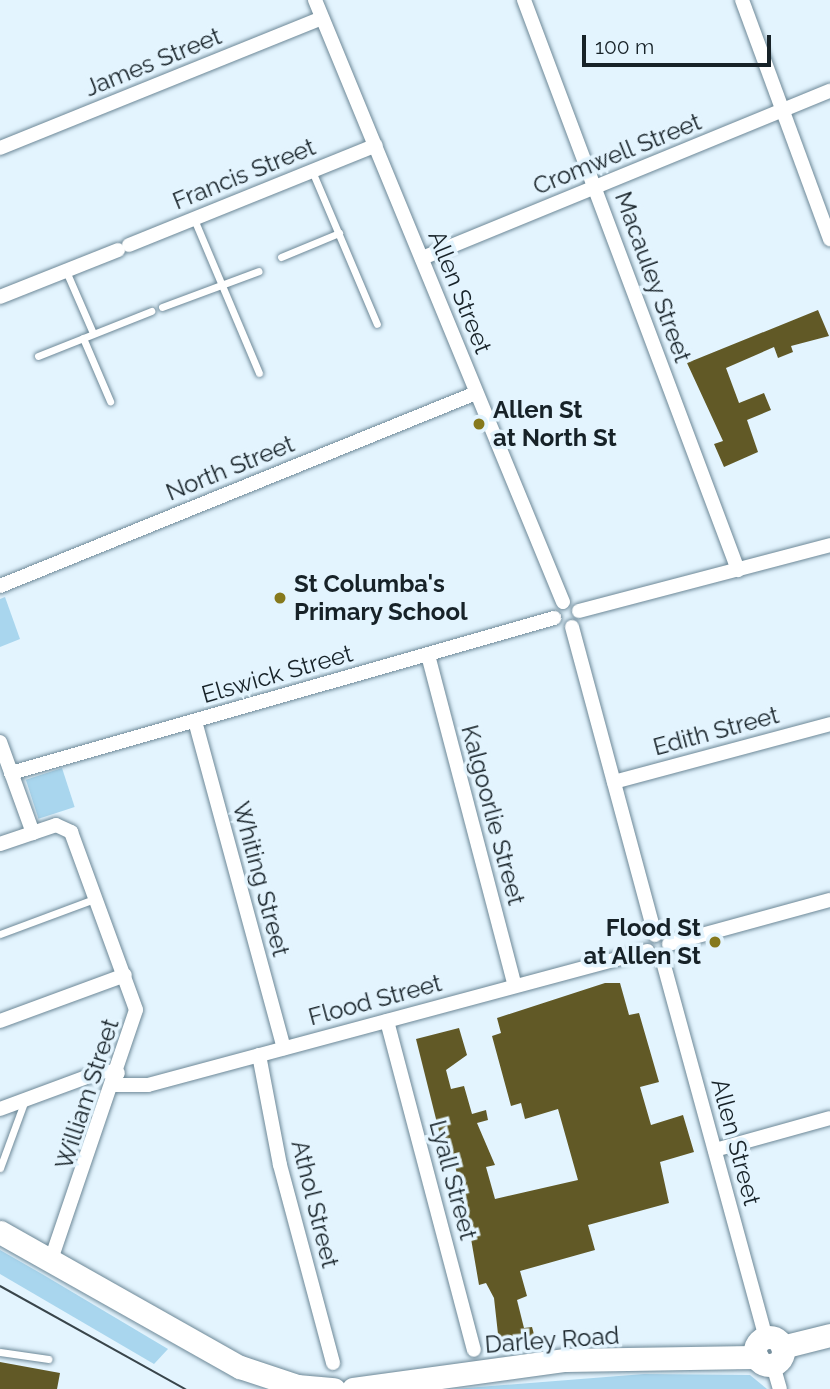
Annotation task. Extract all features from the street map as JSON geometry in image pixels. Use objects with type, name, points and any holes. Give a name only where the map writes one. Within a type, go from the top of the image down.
[{"type":"main road","points":[[0,1232],[240,1367],[297,1386],[334,1389]]},
{"type":"main road","name":"Darley Road","points":[[352,1389],[565,1360],[769,1351],[830,1335]]},
{"type":"street","name":"Allen Street","points":[[315,0],[563,602]]},
{"type":"street","name":"Macauley Street","points":[[524,0],[738,570]]},
{"type":"street","points":[[742,0],[830,239]]},
{"type":"street","name":"James Street","points":[[0,148],[322,18]]},
{"type":"street","name":"Cromwell Street","points":[[422,258],[830,91]]},
{"type":"street","name":"Francis Street","points":[[0,298],[376,145]]},
{"type":"street","name":"North Street","points":[[0,586],[477,393]]},
{"type":"street","points":[[572,627],[554,618],[563,602],[579,611],[830,545]]},
{"type":"street","points":[[579,611],[572,627],[655,935],[647,951],[662,958],[669,944]]},
{"type":"street","name":"Elswick Street","points":[[12,773],[554,618]]},
{"type":"street","name":"Kalgoorlie Street","points":[[428,655],[515,986]]},
{"type":"street","name":"Whiting Street","points":[[195,721],[284,1048]]},
{"type":"street","name":"Edith Street","points":[[614,782],[830,723]]},
{"type":"street","points":[[0,845],[33,832],[2,752]]},
{"type":"street","name":"William Street","points":[[33,832],[61,825],[74,837],[125,975],[136,1016],[50,1262]]},
{"type":"street","points":[[655,935],[669,944],[830,900]]},
{"type":"street","name":"Flood Street","points":[[0,1109],[103,1071],[116,1079],[148,1085],[647,951]]},
{"type":"street","name":"Allen Street","points":[[662,958],[780,1389]]},
{"type":"street","points":[[0,1021],[125,975]]},
{"type":"street","name":"Lyall Street","points":[[387,1021],[474,1350]]},
{"type":"street","name":"Athol Street","points":[[259,1055],[281,1166],[333,1363]]},
{"type":"street","points":[[715,1150],[830,1118]]},
{"type":"lane","points":[[312,171],[377,324]]},
{"type":"lane","points":[[194,219],[259,373]]},
{"type":"lane","points":[[281,257],[339,233]]},
{"type":"lane","points":[[66,271],[93,333]]},
{"type":"lane","points":[[162,307],[259,271]]},
{"type":"lane","points":[[38,356],[151,311]]},
{"type":"lane","points":[[83,338],[110,401]]},
{"type":"lane","points":[[0,934],[97,898]]},
{"type":"lane","points":[[1,1168],[25,1099]]},
{"type":"lane","points":[[0,1352],[48,1359]]},
{"type":"shaded area","points":[[5,597],[20,639],[0,647],[0,599]]},
{"type":"shaded area","points":[[62,768],[75,807],[39,819],[26,780]]},
{"type":"shaded area","points":[[0,1250],[168,1349],[154,1364],[0,1274]]},
{"type":"shaded area","points":[[644,1374],[750,1375],[767,1389],[454,1389]]},
{"type":"building","points":[[818,310],[829,336],[791,346],[793,352],[778,358],[774,347],[726,368],[739,403],[764,393],[771,410],[747,420],[758,452],[724,467],[714,444],[723,441],[687,363]]},
{"type":"building","points":[[605,983],[620,983],[629,1015],[639,1013],[659,1082],[640,1087],[651,1125],[683,1115],[694,1152],[660,1162],[669,1203],[588,1225],[595,1250],[520,1271],[527,1296],[517,1300],[524,1328],[532,1327],[535,1338],[499,1343],[494,1298],[486,1283],[479,1285],[469,1227],[459,1211],[458,1178],[451,1150],[444,1151],[416,1039],[459,1028],[467,1055],[446,1070],[451,1089],[464,1086],[472,1114],[486,1110],[488,1120],[477,1123],[495,1165],[486,1167],[495,1199],[578,1180],[558,1109],[525,1119],[521,1103],[511,1106],[492,1036],[501,1033],[497,1018]]},
{"type":"building","points":[[0,1362],[60,1373],[57,1389],[0,1389]]},
{"type":"tram line","points":[[0,1286],[185,1389]]},
{"type":"place","name":"Allen St at North St","points":[[479,424]]},
{"type":"place","name":"St Columba's Primary School","points":[[280,598]]},
{"type":"place","name":"Flood St at Allen St","points":[[715,942]]}]
